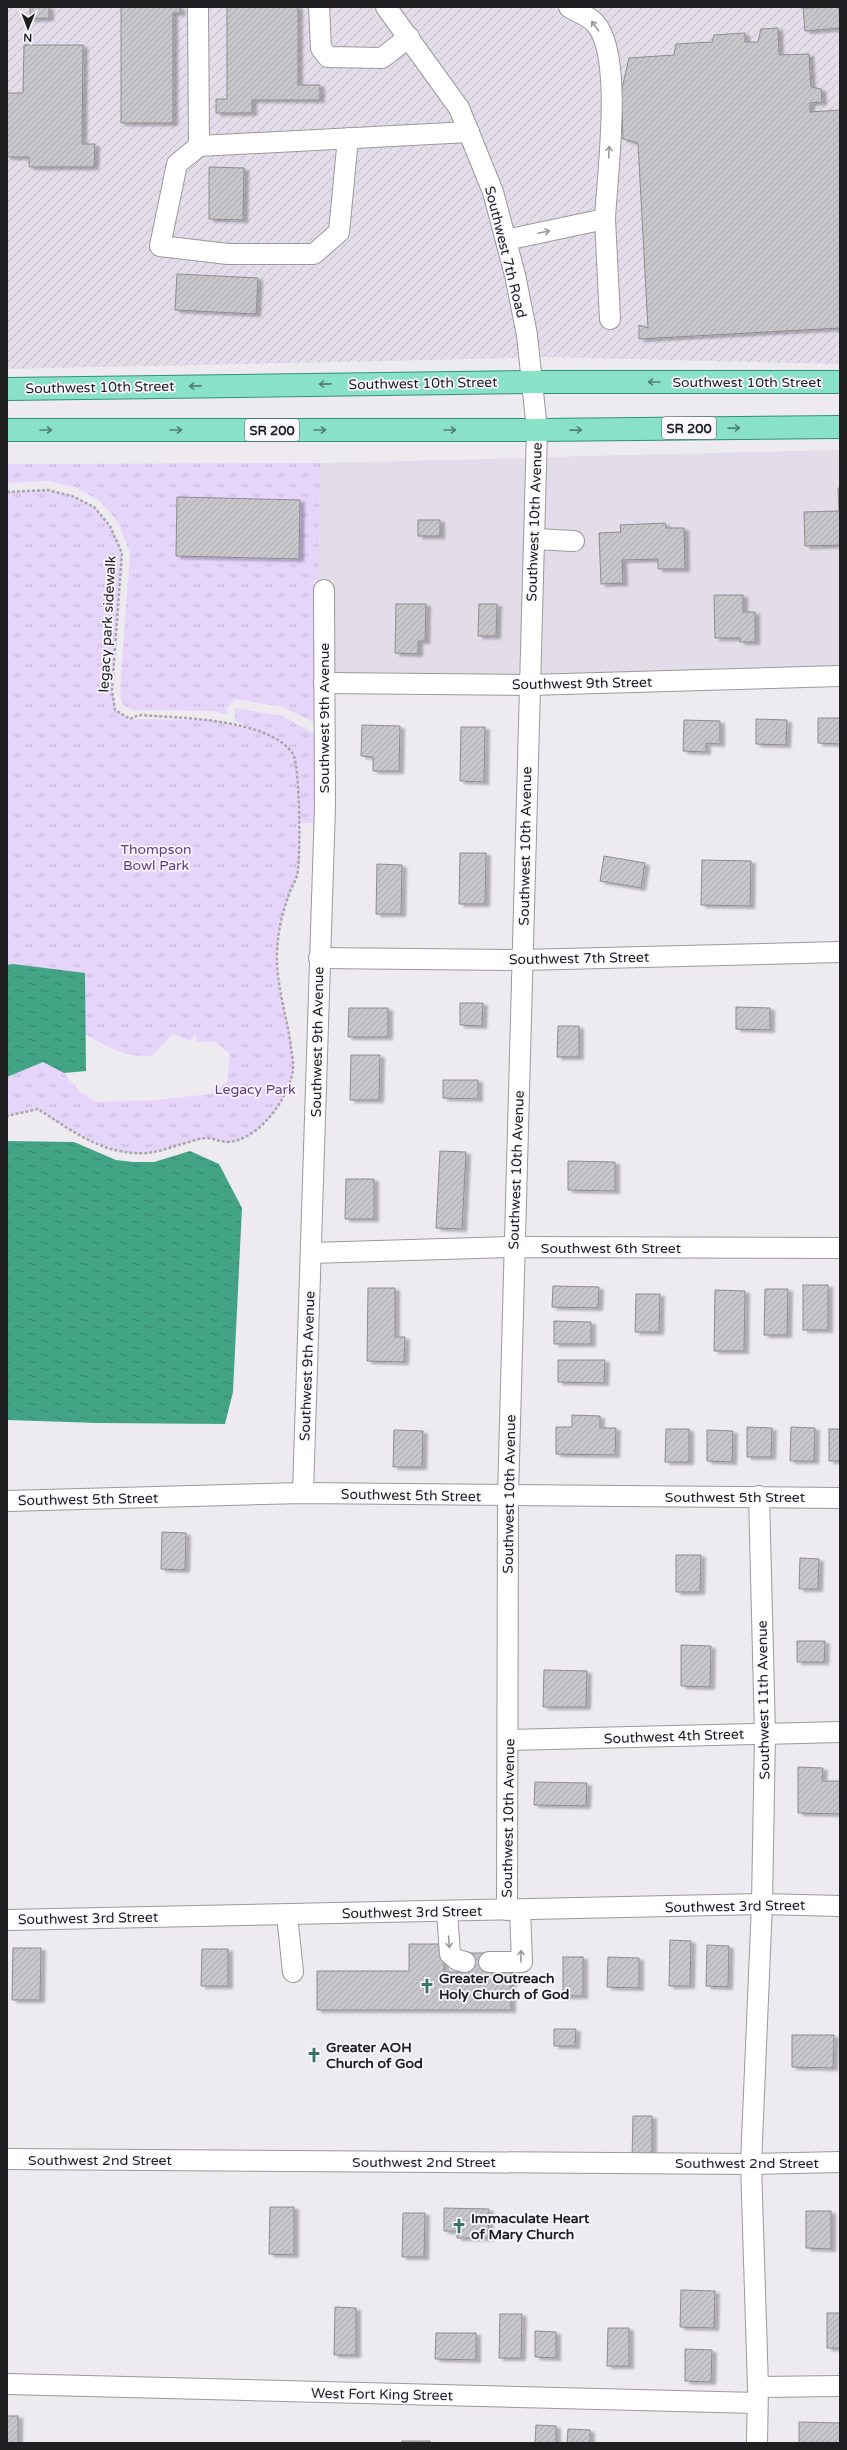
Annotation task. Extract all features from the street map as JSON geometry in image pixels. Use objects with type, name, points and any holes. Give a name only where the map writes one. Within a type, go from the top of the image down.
[{"type":"main road","name":"Southwest 10th Street","points":[[7,389],[532,382],[840,382]]},
{"type":"main road","name":"SR 200","points":[[7,430],[537,430],[840,427]]},
{"type":"street","points":[[198,7],[199,146]]},
{"type":"street","points":[[319,7],[321,48],[328,58],[382,58],[409,37]]},
{"type":"street","name":"Southwest 7th Road","points":[[386,7],[459,108],[493,192],[506,240],[526,335],[537,430]]},
{"type":"street","points":[[569,7],[595,23],[609,51],[612,78],[605,219],[610,319]]},
{"type":"street","points":[[348,138],[339,232],[314,254],[228,254],[160,246],[177,164],[199,146],[348,138],[469,132]]},
{"type":"street","points":[[506,240],[605,219]]},
{"type":"street","name":"Southwest 10th Avenue","points":[[489,1962],[522,1962],[514,1910],[509,1740],[508,1496],[537,430]]},
{"type":"street","points":[[534,539],[574,541]]},
{"type":"street","name":"Southwest 9th Avenue","points":[[303,1494],[317,1091],[319,958],[324,806],[324,590]]},
{"type":"street","name":"Southwest 9th Street","points":[[324,683],[529,685],[840,676]]},
{"type":"street","name":"Southwest 7th Street","points":[[319,958],[522,960],[840,952]]},
{"type":"street","name":"Southwest 6th Street","points":[[311,1253],[514,1247],[840,1248]]},
{"type":"street","name":"Southwest 5th Street","points":[[7,1501],[303,1494],[759,1496],[840,1498]]},
{"type":"street","name":"Southwest 11th Avenue","points":[[757,2443],[758,2395],[751,2164],[762,1904],[765,1733],[759,1496]]},
{"type":"street","name":"Southwest 4th Street","points":[[509,1740],[840,1732]]},
{"type":"street","name":"Southwest 3rd Street","points":[[7,1920],[447,1912],[762,1904],[840,1906]]},
{"type":"street","points":[[447,1912],[450,1954],[457,1960],[465,1962]]},
{"type":"street","points":[[287,1914],[293,1972]]},
{"type":"street","name":"Southwest 2nd Street","points":[[7,2160],[751,2164],[840,2162]]},
{"type":"street","name":"West Fort King Street","points":[[7,2384],[758,2395],[840,2386]]},
{"type":"path","name":"legacy park sidewalk","points":[[7,492],[48,490],[72,496],[94,507],[110,526],[122,553],[112,690],[115,710],[130,719],[139,715],[213,720],[262,732],[282,744],[293,754],[298,767],[300,842],[297,877],[288,895],[277,941],[278,981],[286,1016],[293,1069],[286,1092],[277,1109],[262,1124],[244,1137],[228,1142],[208,1138],[154,1153],[133,1153],[117,1150],[76,1133],[38,1109],[7,1116]]},
{"type":"shaded area","points":[[7,7],[373,7],[402,44],[451,113],[485,196],[506,278],[520,358],[7,369]]},
{"type":"shaded area","points":[[398,7],[840,7],[840,364],[539,357],[524,273],[502,189],[467,103]]},
{"type":"shaded area","points":[[840,450],[840,666],[539,674],[546,457]]},
{"type":"shaded area","points":[[527,458],[520,674],[333,673],[333,580],[319,579],[320,463]]},
{"type":"green space","points":[[320,463],[319,579],[314,580],[315,723],[283,707],[236,699],[227,708],[227,714],[213,711],[132,710],[122,704],[120,690],[130,553],[118,522],[100,501],[75,487],[47,481],[7,483],[7,464]]},
{"type":"green space","name":"Thompson Bowl Park","points":[[48,490],[72,496],[94,507],[110,526],[122,553],[112,690],[115,710],[130,719],[213,720],[258,731],[235,721],[235,708],[282,716],[315,734],[317,823],[299,823],[300,851],[298,871],[282,917],[277,941],[277,978],[291,1039],[293,1070],[285,1093],[271,1116],[251,1134],[240,1139],[228,1142],[207,1138],[154,1152],[136,1153],[116,1150],[105,1146],[66,1127],[38,1109],[7,1116],[7,1077],[43,1062],[64,1073],[80,1092],[96,1102],[156,1100],[211,1094],[227,1082],[230,1054],[215,1042],[197,1042],[196,1034],[190,1041],[173,1034],[152,1056],[133,1055],[117,1051],[85,1034],[85,973],[7,965],[7,492]]},
{"type":"water","points":[[13,964],[85,973],[86,1071],[64,1073],[43,1062],[7,1077],[7,965]]},
{"type":"water","points":[[7,1141],[74,1142],[116,1160],[133,1162],[154,1162],[190,1151],[219,1164],[242,1208],[233,1392],[225,1424],[97,1423],[7,1420]]},
{"type":"building","points":[[30,7],[49,7],[49,18],[30,19]]},
{"type":"building","points":[[121,7],[180,7],[180,13],[173,13],[173,123],[121,123]]},
{"type":"building","points":[[227,7],[298,7],[298,85],[320,85],[320,100],[252,100],[252,113],[216,113],[216,99],[227,99]]},
{"type":"building","points":[[839,7],[840,28],[805,31],[803,8]]},
{"type":"building","points":[[778,28],[779,55],[809,54],[811,87],[821,89],[822,102],[810,103],[810,112],[840,110],[840,328],[639,339],[639,325],[648,328],[638,143],[623,139],[622,111],[617,110],[629,58],[674,55],[676,44],[712,42],[714,35],[745,33],[745,42],[758,42],[761,29]]},
{"type":"building","points":[[24,45],[83,45],[82,144],[95,144],[94,167],[29,167],[29,157],[7,157],[7,93],[23,93]]},
{"type":"building","points":[[209,167],[244,168],[243,220],[209,219]]},
{"type":"building","points":[[177,274],[258,278],[256,314],[175,310]]},
{"type":"building","points":[[838,488],[840,488],[840,545],[805,546],[804,512],[839,511]]},
{"type":"building","points":[[177,497],[300,500],[299,559],[176,556]]},
{"type":"building","points":[[418,520],[440,520],[440,536],[418,536]]},
{"type":"building","points":[[665,523],[666,528],[684,528],[685,569],[658,569],[658,559],[622,560],[623,583],[601,584],[599,533],[621,532],[620,525]]},
{"type":"building","points":[[714,595],[743,595],[743,612],[755,612],[755,642],[740,642],[740,638],[715,638]]},
{"type":"building","points":[[396,604],[426,604],[425,641],[418,641],[418,654],[395,653]]},
{"type":"building","points":[[479,604],[497,604],[496,636],[478,636]]},
{"type":"building","points":[[818,718],[840,718],[840,744],[818,743]]},
{"type":"building","points":[[756,719],[787,720],[786,745],[756,744]]},
{"type":"building","points":[[684,720],[720,721],[720,744],[706,743],[706,752],[683,751]]},
{"type":"building","points":[[362,725],[400,726],[399,771],[373,771],[373,757],[361,756]]},
{"type":"building","points":[[461,727],[485,727],[484,782],[460,781]]},
{"type":"building","points":[[460,853],[486,853],[485,904],[459,904]]},
{"type":"building","points":[[604,856],[645,863],[641,888],[600,881]]},
{"type":"building","points":[[702,860],[751,861],[750,906],[701,905]]},
{"type":"building","points":[[377,864],[402,865],[401,914],[376,914]]},
{"type":"building","points":[[460,1003],[483,1003],[482,1026],[460,1025]]},
{"type":"building","points":[[736,1007],[770,1008],[770,1030],[736,1029]]},
{"type":"building","points":[[349,1008],[388,1008],[388,1037],[348,1037]]},
{"type":"building","points":[[558,1026],[579,1026],[579,1057],[557,1057]]},
{"type":"building","points":[[351,1055],[380,1055],[379,1100],[350,1100]]},
{"type":"building","points":[[443,1080],[478,1080],[478,1099],[443,1098]]},
{"type":"building","points":[[440,1151],[466,1152],[462,1229],[436,1228]]},
{"type":"building","points":[[568,1161],[615,1162],[615,1191],[568,1190]]},
{"type":"building","points":[[346,1179],[374,1179],[374,1219],[345,1219]]},
{"type":"building","points":[[803,1285],[828,1285],[828,1330],[803,1330]]},
{"type":"building","points":[[553,1286],[599,1287],[598,1308],[552,1307]]},
{"type":"building","points":[[368,1288],[395,1288],[395,1337],[405,1337],[404,1362],[367,1361]]},
{"type":"building","points":[[765,1289],[788,1289],[787,1335],[764,1335]]},
{"type":"building","points":[[715,1290],[745,1291],[744,1351],[714,1351]]},
{"type":"building","points":[[636,1294],[660,1294],[659,1332],[635,1332]]},
{"type":"building","points":[[554,1321],[591,1322],[591,1344],[554,1344]]},
{"type":"building","points":[[558,1360],[605,1360],[604,1383],[558,1382]]},
{"type":"building","points":[[572,1415],[600,1416],[600,1428],[616,1428],[615,1455],[556,1454],[556,1427],[572,1427]]},
{"type":"building","points":[[747,1427],[772,1428],[771,1457],[747,1457]]},
{"type":"building","points":[[791,1427],[815,1428],[814,1461],[790,1461]]},
{"type":"building","points":[[666,1429],[689,1429],[689,1462],[665,1462]]},
{"type":"building","points":[[829,1429],[840,1429],[840,1461],[829,1461]]},
{"type":"building","points":[[394,1430],[423,1431],[422,1467],[393,1467]]},
{"type":"building","points":[[707,1430],[733,1431],[732,1462],[707,1461]]},
{"type":"building","points":[[162,1532],[186,1533],[185,1570],[161,1569]]},
{"type":"building","points":[[676,1555],[701,1555],[700,1592],[676,1592]]},
{"type":"building","points":[[800,1558],[819,1559],[818,1589],[799,1589]]},
{"type":"building","points":[[797,1641],[825,1641],[824,1662],[797,1662]]},
{"type":"building","points":[[681,1645],[711,1646],[710,1687],[681,1686]]},
{"type":"building","points":[[544,1670],[587,1671],[586,1707],[543,1707]]},
{"type":"building","points":[[798,1767],[823,1768],[822,1781],[840,1781],[840,1814],[798,1813]]},
{"type":"building","points":[[535,1782],[587,1783],[586,1806],[534,1805]]},
{"type":"building","points":[[670,1940],[691,1941],[690,1986],[669,1986]]},
{"type":"building","points":[[409,1944],[444,1944],[444,1972],[465,1972],[465,1953],[489,1953],[511,1970],[511,2010],[317,2010],[317,1971],[409,1971]]},
{"type":"building","points":[[707,1945],[729,1946],[728,1987],[706,1986]]},
{"type":"building","points":[[13,1948],[41,1948],[40,2000],[12,2000]]},
{"type":"building","points":[[202,1949],[228,1949],[228,1986],[201,1986]]},
{"type":"building","points":[[563,1957],[583,1957],[583,1996],[563,1996]]},
{"type":"building","points":[[608,1957],[639,1958],[639,1988],[607,1987]]},
{"type":"building","points":[[554,2029],[576,2029],[575,2046],[554,2046]]},
{"type":"building","points":[[792,2035],[834,2035],[833,2068],[792,2067]]},
{"type":"building","points":[[633,2116],[652,2116],[652,2158],[632,2158]]},
{"type":"building","points":[[270,2207],[294,2207],[294,2255],[269,2254]]},
{"type":"building","points":[[444,2208],[489,2209],[488,2238],[457,2238],[457,2231],[444,2231]]},
{"type":"building","points":[[806,2211],[831,2211],[831,2249],[806,2248]]},
{"type":"building","points":[[403,2213],[425,2213],[424,2257],[402,2257]]},
{"type":"building","points":[[681,2290],[715,2291],[714,2328],[680,2327]]},
{"type":"building","points":[[335,2307],[356,2308],[356,2355],[334,2355]]},
{"type":"building","points":[[827,2313],[840,2313],[840,2348],[827,2348]]},
{"type":"building","points":[[500,2314],[522,2314],[521,2358],[499,2358]]},
{"type":"building","points":[[608,2328],[629,2328],[629,2366],[607,2366]]},
{"type":"building","points":[[535,2331],[556,2332],[556,2358],[535,2357]]},
{"type":"building","points":[[436,2333],[476,2333],[476,2360],[435,2359]]},
{"type":"building","points":[[685,2349],[712,2350],[711,2382],[685,2381]]},
{"type":"building","points":[[7,2416],[18,2416],[18,2443],[7,2443]]},
{"type":"building","points":[[799,2422],[840,2423],[840,2443],[799,2443]]},
{"type":"building","points":[[536,2425],[556,2426],[556,2443],[535,2443]]},
{"type":"building","points":[[568,2429],[590,2430],[590,2443],[567,2443]]},
{"type":"building","points":[[402,2441],[430,2441],[430,2443],[402,2443]]},
{"type":"place","name":"Greater Outreach Holy Church of God","points":[[427,1986]]},
{"type":"place","name":"Greater AOH Church of God","points":[[314,2055]]},
{"type":"place","name":"Immaculate Heart of Mary Church","points":[[459,2226]]},
{"type":"park label","name":"Legacy Park","points":[[255,1089]]}]
